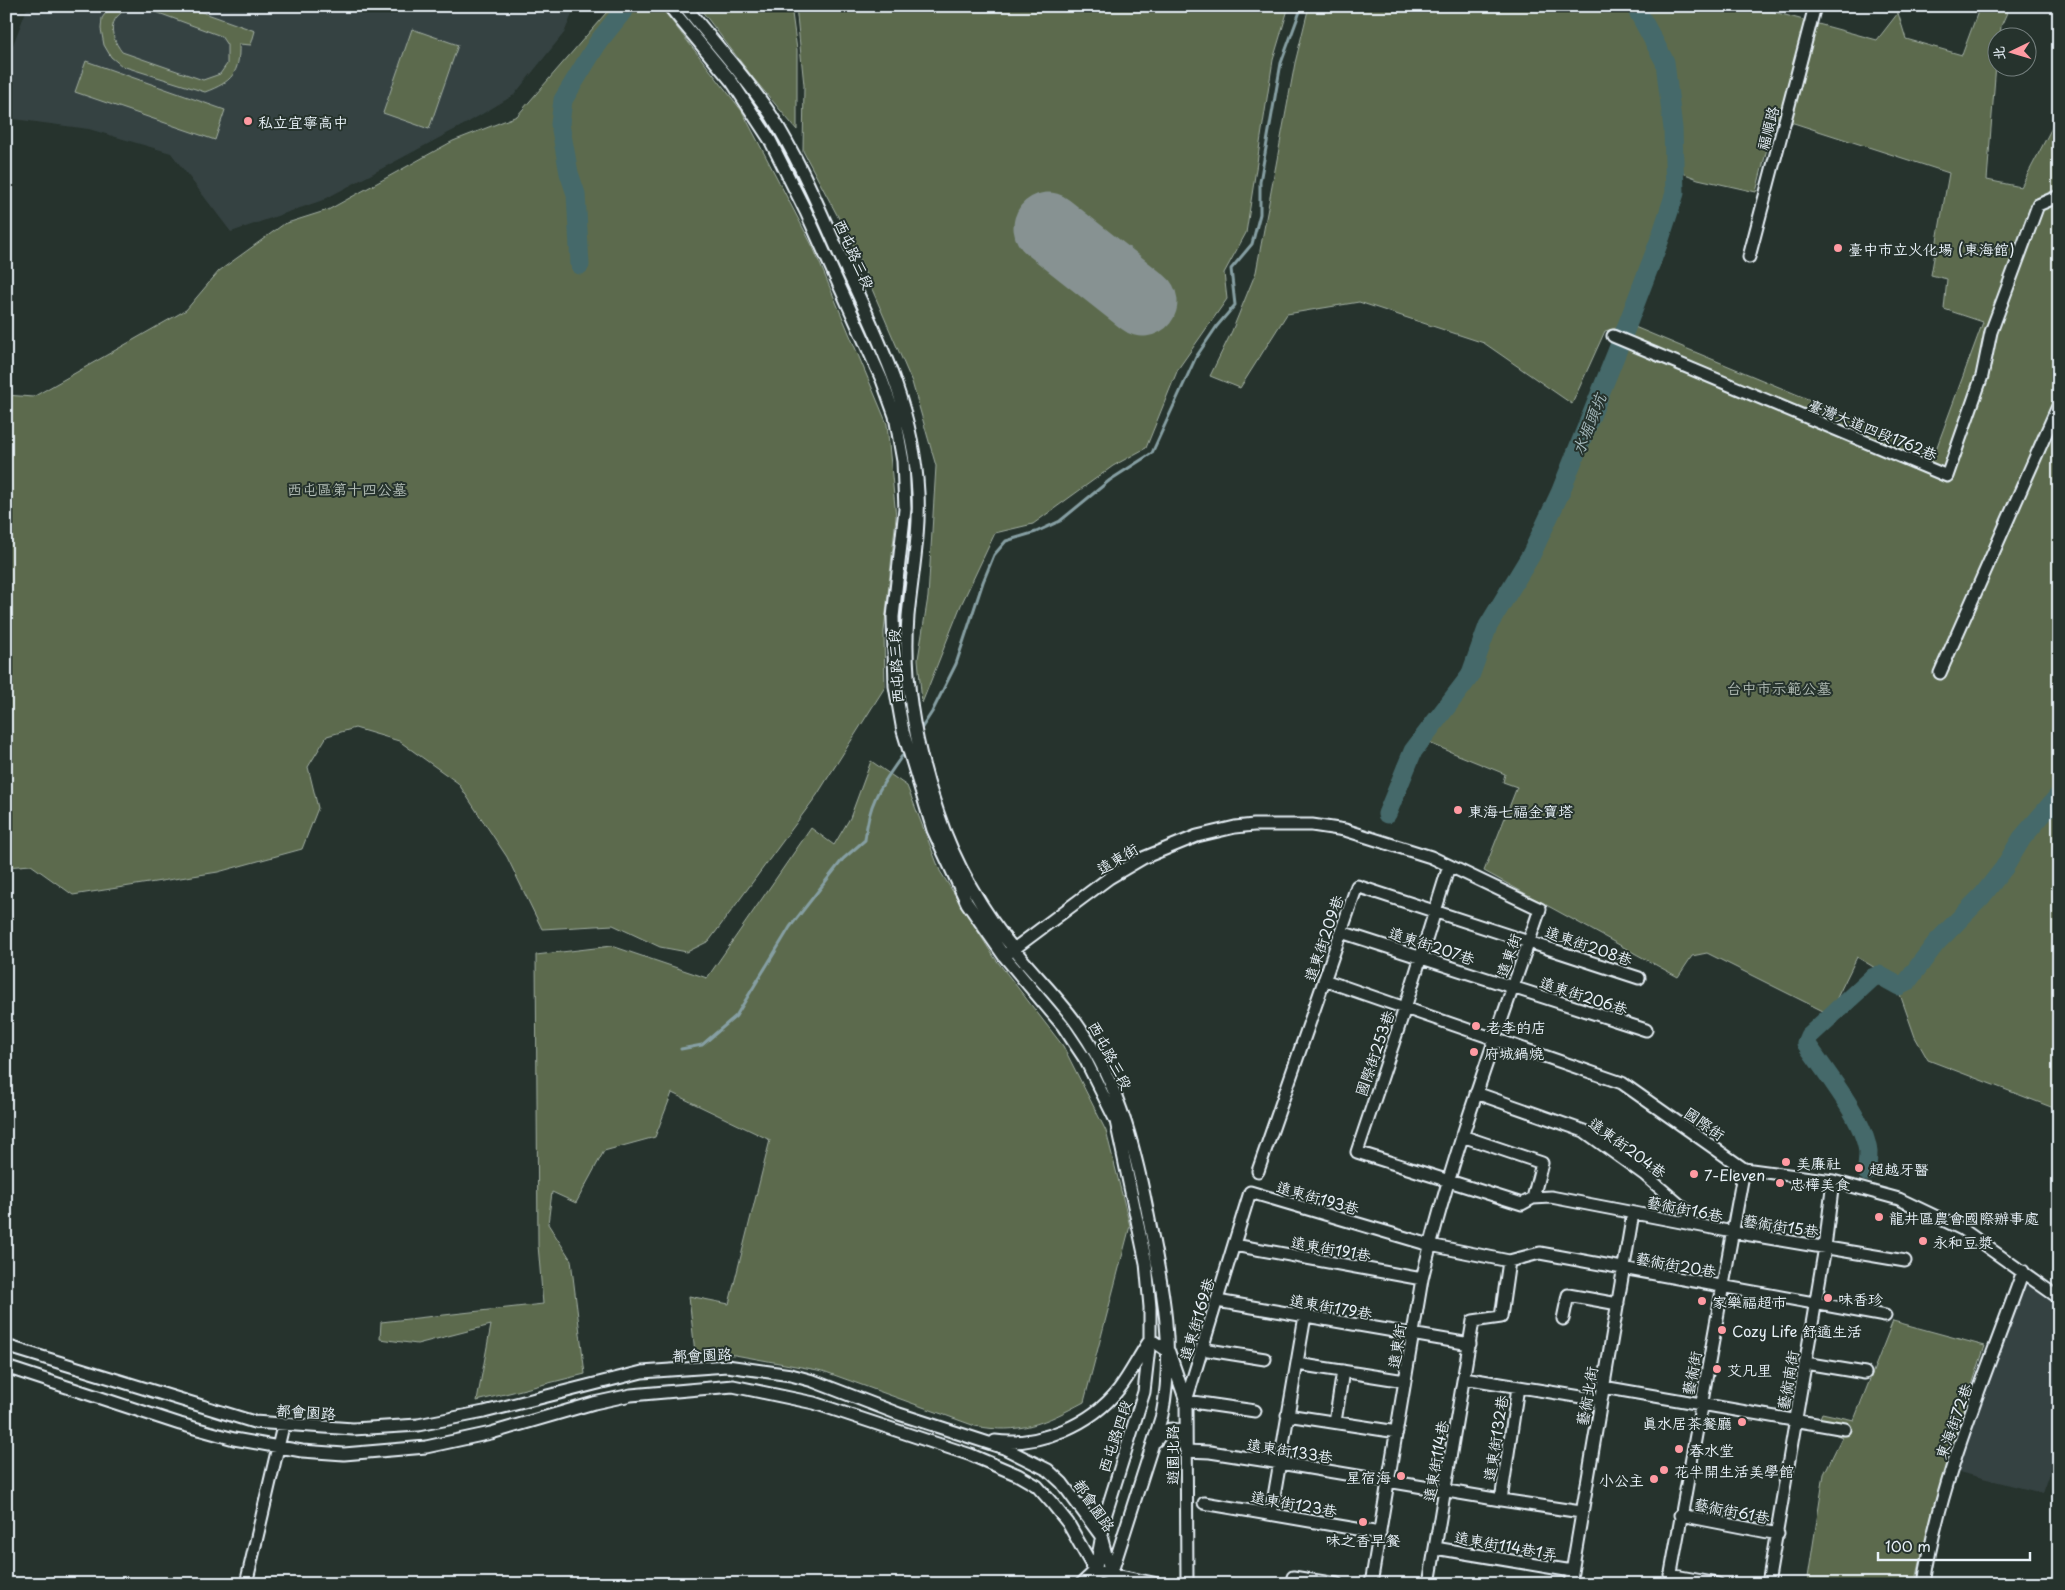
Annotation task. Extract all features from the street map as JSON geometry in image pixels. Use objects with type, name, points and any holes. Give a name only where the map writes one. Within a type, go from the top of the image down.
[{"type":"street","name":"西屯路三段","points":[[669,6],[732,82],[770,140],[806,212],[882,380],[895,416],[902,461],[905,509],[893,617],[895,686],[902,731],[933,830],[949,868],[967,903],[1004,956],[1063,1026],[1085,1059],[1116,1121],[1146,1263],[1150,1307],[1150,1339]]},
{"type":"street","name":"西屯路三段","points":[[685,6],[768,111],[794,154],[886,356],[902,398],[908,420],[918,497],[918,540],[908,618],[908,683],[920,754],[940,820],[969,883],[1013,949],[1080,1028],[1097,1056],[1124,1113],[1139,1167],[1156,1251],[1169,1352]]},
{"type":"street","name":"福順路","points":[[1749,258],[1815,6]]},
{"type":"street","name":"臺灣大道四段1762巷","points":[[1613,336],[1947,476],[1982,376],[1991,332],[2038,204],[2059,196]]},
{"type":"street","points":[[1940,673],[2059,404]]},
{"type":"street","name":"遠東街","points":[[1004,956],[1109,878],[1143,858],[1188,839],[1235,827],[1293,824],[1332,826],[1431,857],[1540,909],[1476,1093],[1448,1179],[1430,1246],[1422,1280],[1371,1584]]},
{"type":"street","name":"國際街253巷","points":[[1448,1179],[1357,1152],[1405,1008],[1449,866]]},
{"type":"street","name":"遠東街209巷","points":[[1258,1171],[1357,886],[1529,941]]},
{"type":"street","name":"遠東街207巷","points":[[1341,932],[1512,988]]},
{"type":"street","name":"遠東街208巷","points":[[1529,941],[1639,978]]},
{"type":"street","name":"國際街","points":[[1324,980],[1622,1082],[1744,1169],[1833,1181],[1899,1199],[1962,1229],[2059,1298]]},
{"type":"street","name":"遠東街206巷","points":[[1512,988],[1646,1030]]},
{"type":"street","name":"遠東街204巷","points":[[1476,1093],[1584,1131],[1645,1175],[1688,1213],[1689,1224]]},
{"type":"street","points":[[1448,1179],[1522,1204],[1533,1198],[1542,1163],[1462,1136]]},
{"type":"street","name":"藝術街","points":[[1669,1580],[1744,1169]]},
{"type":"street","name":"藝術南街","points":[[1768,1584],[1778,1534],[1794,1421],[1816,1304],[1833,1181]]},
{"type":"street","name":"遠東街193巷","points":[[1234,1245],[1250,1192],[1430,1246]]},
{"type":"street","name":"藝術街16巷","points":[[1533,1198],[1552,1197],[1733,1232]]},
{"type":"street","name":"藝術北街","points":[[1570,1584],[1633,1213]]},
{"type":"street","name":"藝術街15巷","points":[[1733,1232],[1905,1261]]},
{"type":"street","name":"遠東街191巷","points":[[1234,1245],[1422,1280]]},
{"type":"street","name":"遠東街169巷","points":[[1186,1401],[1234,1245]]},
{"type":"street","points":[[1430,1246],[1509,1261]]},
{"type":"street","name":"藝術街20巷","points":[[1509,1261],[1540,1253],[1722,1288],[1885,1316]]},
{"type":"street","name":"遠東街114巷","points":[[1429,1584],[1473,1321],[1501,1316],[1509,1261]]},
{"type":"street","name":"東海街72巷","points":[[1924,1584],[1928,1550],[1954,1462],[2023,1272]]},
{"type":"street","points":[[1563,1320],[1568,1295],[1618,1304]]},
{"type":"street","name":"遠東街179巷","points":[[1217,1301],[1470,1344]]},
{"type":"street","points":[[1271,1514],[1305,1316]]},
{"type":"street","points":[[976,1438],[1018,1441],[1058,1432],[1076,1424],[1105,1404],[1119,1389],[1150,1339],[1169,1352],[1166,1393],[1162,1415],[1148,1456],[1112,1580]]},
{"type":"street","name":"西屯路四段","points":[[1092,1584],[1101,1536],[1116,1476],[1144,1392],[1150,1339]]},
{"type":"street","name":"都會園路","points":[[6,1346],[254,1422],[283,1426],[353,1429],[418,1425],[484,1412],[642,1372],[727,1366],[766,1370],[813,1381],[899,1414],[976,1438],[1004,1448],[1048,1470],[1062,1483],[1101,1536],[1112,1580]]},
{"type":"street","points":[[1202,1349],[1265,1359]]},
{"type":"street","name":"遊園北路","points":[[1169,1352],[1186,1401],[1187,1584]]},
{"type":"street","points":[[1805,1362],[1866,1373]]},
{"type":"street","points":[[1297,1364],[1405,1381]]},
{"type":"street","points":[[6,1367],[180,1424],[234,1439],[279,1448],[344,1454],[426,1447],[491,1433],[594,1403],[631,1395],[733,1386],[814,1403],[971,1455],[1018,1475],[1036,1486],[1052,1503],[1068,1523],[1095,1570],[1112,1580],[1158,1584]]},
{"type":"street","points":[[1335,1422],[1344,1371]]},
{"type":"street","points":[[1464,1378],[1600,1400]]},
{"type":"street","name":"遠東街132巷","points":[[1388,1481],[1501,1500],[1518,1387]]},
{"type":"street","points":[[1603,1387],[1845,1429]]},
{"type":"street","points":[[1186,1401],[1255,1410]]},
{"type":"street","points":[[1288,1415],[1397,1432]]},
{"type":"street","points":[[246,1584],[283,1426]]},
{"type":"street","points":[[1148,1456],[1164,1430],[1172,1428],[1180,1431],[1186,1451]]},
{"type":"street","name":"遠東街133巷","points":[[1186,1451],[1210,1452],[1388,1481]]},
{"type":"street","points":[[1501,1500],[1581,1512]]},
{"type":"street","name":"遠東街123巷","points":[[1204,1503],[1380,1533]]},
{"type":"street","name":"藝術街61巷","points":[[1680,1515],[1778,1534]]},
{"type":"street","name":"遠東街114巷1弄","points":[[1435,1548],[1572,1571]]},
{"type":"street","points":[[1080,1584],[1095,1570]]},
{"type":"street","points":[[1293,1577],[1337,1584]]},
{"type":"street","points":[[1669,1580],[1718,1584]]},
{"type":"shaded area","name":"私立宜寧高中","points":[[28,6],[570,6],[573,12],[564,33],[514,95],[467,123],[323,200],[231,232],[171,153],[89,129],[6,118],[6,63]]},
{"type":"shaded area","points":[[2026,1282],[2059,1305],[2059,1446],[2042,1493],[1955,1471]]},
{"type":"green space","points":[[111,6],[133,6],[185,6],[255,31],[251,45],[239,44],[236,69],[228,80],[205,92],[122,66],[111,57],[104,45],[101,29],[102,18]],"holes":[[[133,6],[145,8],[221,36],[227,45],[227,64],[220,74],[203,80],[122,52],[114,38],[113,25],[119,15]]]},
{"type":"green space","name":"西屯區第十四公墓","points":[[612,6],[660,6],[742,111],[813,247],[887,424],[896,517],[884,632],[885,687],[817,795],[709,941],[687,952],[660,947],[613,925],[542,929],[507,857],[458,783],[399,741],[355,728],[327,736],[308,767],[318,808],[302,849],[218,872],[73,895],[31,865],[6,867],[6,395],[33,397],[186,310],[219,271],[284,224],[328,210],[453,141],[517,116]]},
{"type":"green space","points":[[698,6],[791,6],[797,50],[797,130],[754,79]]},
{"type":"green space","points":[[796,6],[1289,6],[1273,60],[1246,233],[1224,273],[1227,299],[1178,369],[1146,448],[1113,466],[1033,524],[995,533],[961,605],[922,703],[918,659],[928,597],[936,466],[912,382],[853,245],[803,151],[804,85]]},
{"type":"green space","name":"台中市示範公墓","points":[[1309,6],[1752,6],[1877,40],[1898,13],[1906,39],[1962,55],[1980,6],[2010,6],[2001,28],[1988,28],[1988,78],[1995,78],[1987,180],[2021,187],[2059,114],[2059,1110],[1928,1060],[1915,1037],[1895,980],[1857,957],[1829,1014],[1707,953],[1692,956],[1678,977],[1484,871],[1517,787],[1503,782],[1505,774],[1424,741],[1473,677],[1490,627],[1534,556],[1562,494],[1629,325],[1605,331],[1572,404],[1484,343],[1359,302],[1287,314],[1240,388],[1210,376],[1232,331],[1256,272],[1295,63]],"holes":[[[1775,117],[1949,173],[1931,275],[1947,279],[1944,309],[1983,322],[1935,452],[1630,325],[1660,264],[1677,201],[1680,172],[1698,179],[1756,192]]]},
{"type":"green space","points":[[412,29],[458,45],[429,129],[383,113]]},
{"type":"green space","points":[[86,61],[225,110],[215,140],[75,92]]},
{"type":"green space","points":[[871,761],[907,786],[940,871],[994,957],[1063,1046],[1106,1131],[1130,1226],[1084,1402],[1057,1416],[1019,1428],[1006,1429],[975,1426],[823,1371],[735,1355],[695,1353],[689,1296],[729,1304],[770,1140],[672,1093],[655,1137],[604,1151],[576,1203],[552,1192],[548,1224],[571,1260],[585,1374],[477,1401],[491,1325],[417,1344],[380,1339],[381,1322],[543,1304],[538,1245],[536,955],[612,946],[707,978],[811,828],[834,845],[850,818]]},
{"type":"green space","points":[[1893,1321],[1985,1346],[1938,1494],[1915,1584],[1807,1584],[1824,1474],[1842,1437],[1816,1427],[1822,1413],[1854,1420]]},
{"type":"waterway","points":[[580,265],[576,194],[569,173],[560,124],[563,100],[599,41],[627,6]]},
{"type":"waterway","points":[[921,729],[932,712],[956,664],[994,555],[1006,541],[1036,532],[1060,521],[1110,480],[1152,453],[1196,357],[1217,326],[1235,305],[1231,269],[1252,244],[1260,214],[1260,182],[1281,63],[1302,6]]},
{"type":"waterway","name":"水堀頭坑","points":[[1387,814],[1413,751],[1470,676],[1488,626],[1531,555],[1560,493],[1616,354],[1660,239],[1675,193],[1673,129],[1665,62],[1635,6]]},
{"type":"waterway","points":[[681,1049],[702,1045],[736,1016],[790,927],[843,859],[865,840],[869,815],[873,804],[902,756]]},
{"type":"waterway","points":[[1867,1172],[1868,1152],[1865,1139],[1852,1110],[1806,1043],[1809,1036],[1872,978],[1879,975],[1899,986],[1907,982],[1936,943],[1982,896],[2004,868],[2022,838],[2059,795]]},
{"type":"runway","points":[[1048,227],[1143,302]]},
{"type":"place","name":"私立宜寧高中","points":[[248,121]]},
{"type":"place","name":"臺中市立火化場 (東海館)","points":[[1838,248]]},
{"type":"place","name":"東海七福金寶塔","points":[[1458,810]]},
{"type":"place","name":"老李的店","points":[[1476,1026]]},
{"type":"place","name":"府城鍋燒","points":[[1474,1052]]},
{"type":"place","name":"美廉社","points":[[1786,1162]]},
{"type":"place","name":"超越牙醫","points":[[1859,1168]]},
{"type":"place","name":"7-Eleven","points":[[1694,1174]]},
{"type":"place","name":"忠樺美食","points":[[1780,1183]]},
{"type":"place","name":"龍井區農會國際辦事處","points":[[1879,1217]]},
{"type":"place","name":"永和豆漿","points":[[1923,1241]]},
{"type":"place","name":"味香珍","points":[[1828,1298]]},
{"type":"place","name":"家樂福超市","points":[[1702,1301]]},
{"type":"place","name":"Cozy Life 舒適生活","points":[[1722,1330]]},
{"type":"place","name":"艾凡里","points":[[1717,1369]]},
{"type":"place","name":"真水居茶餐廳","points":[[1742,1422]]},
{"type":"place","name":"春水堂","points":[[1679,1449]]},
{"type":"place","name":"花半開生活美學館","points":[[1664,1470]]},
{"type":"place","name":"星宿海","points":[[1401,1476]]},
{"type":"place","name":"小公主","points":[[1654,1479]]},
{"type":"place","name":"味之香早餐","points":[[1363,1522]]}]
